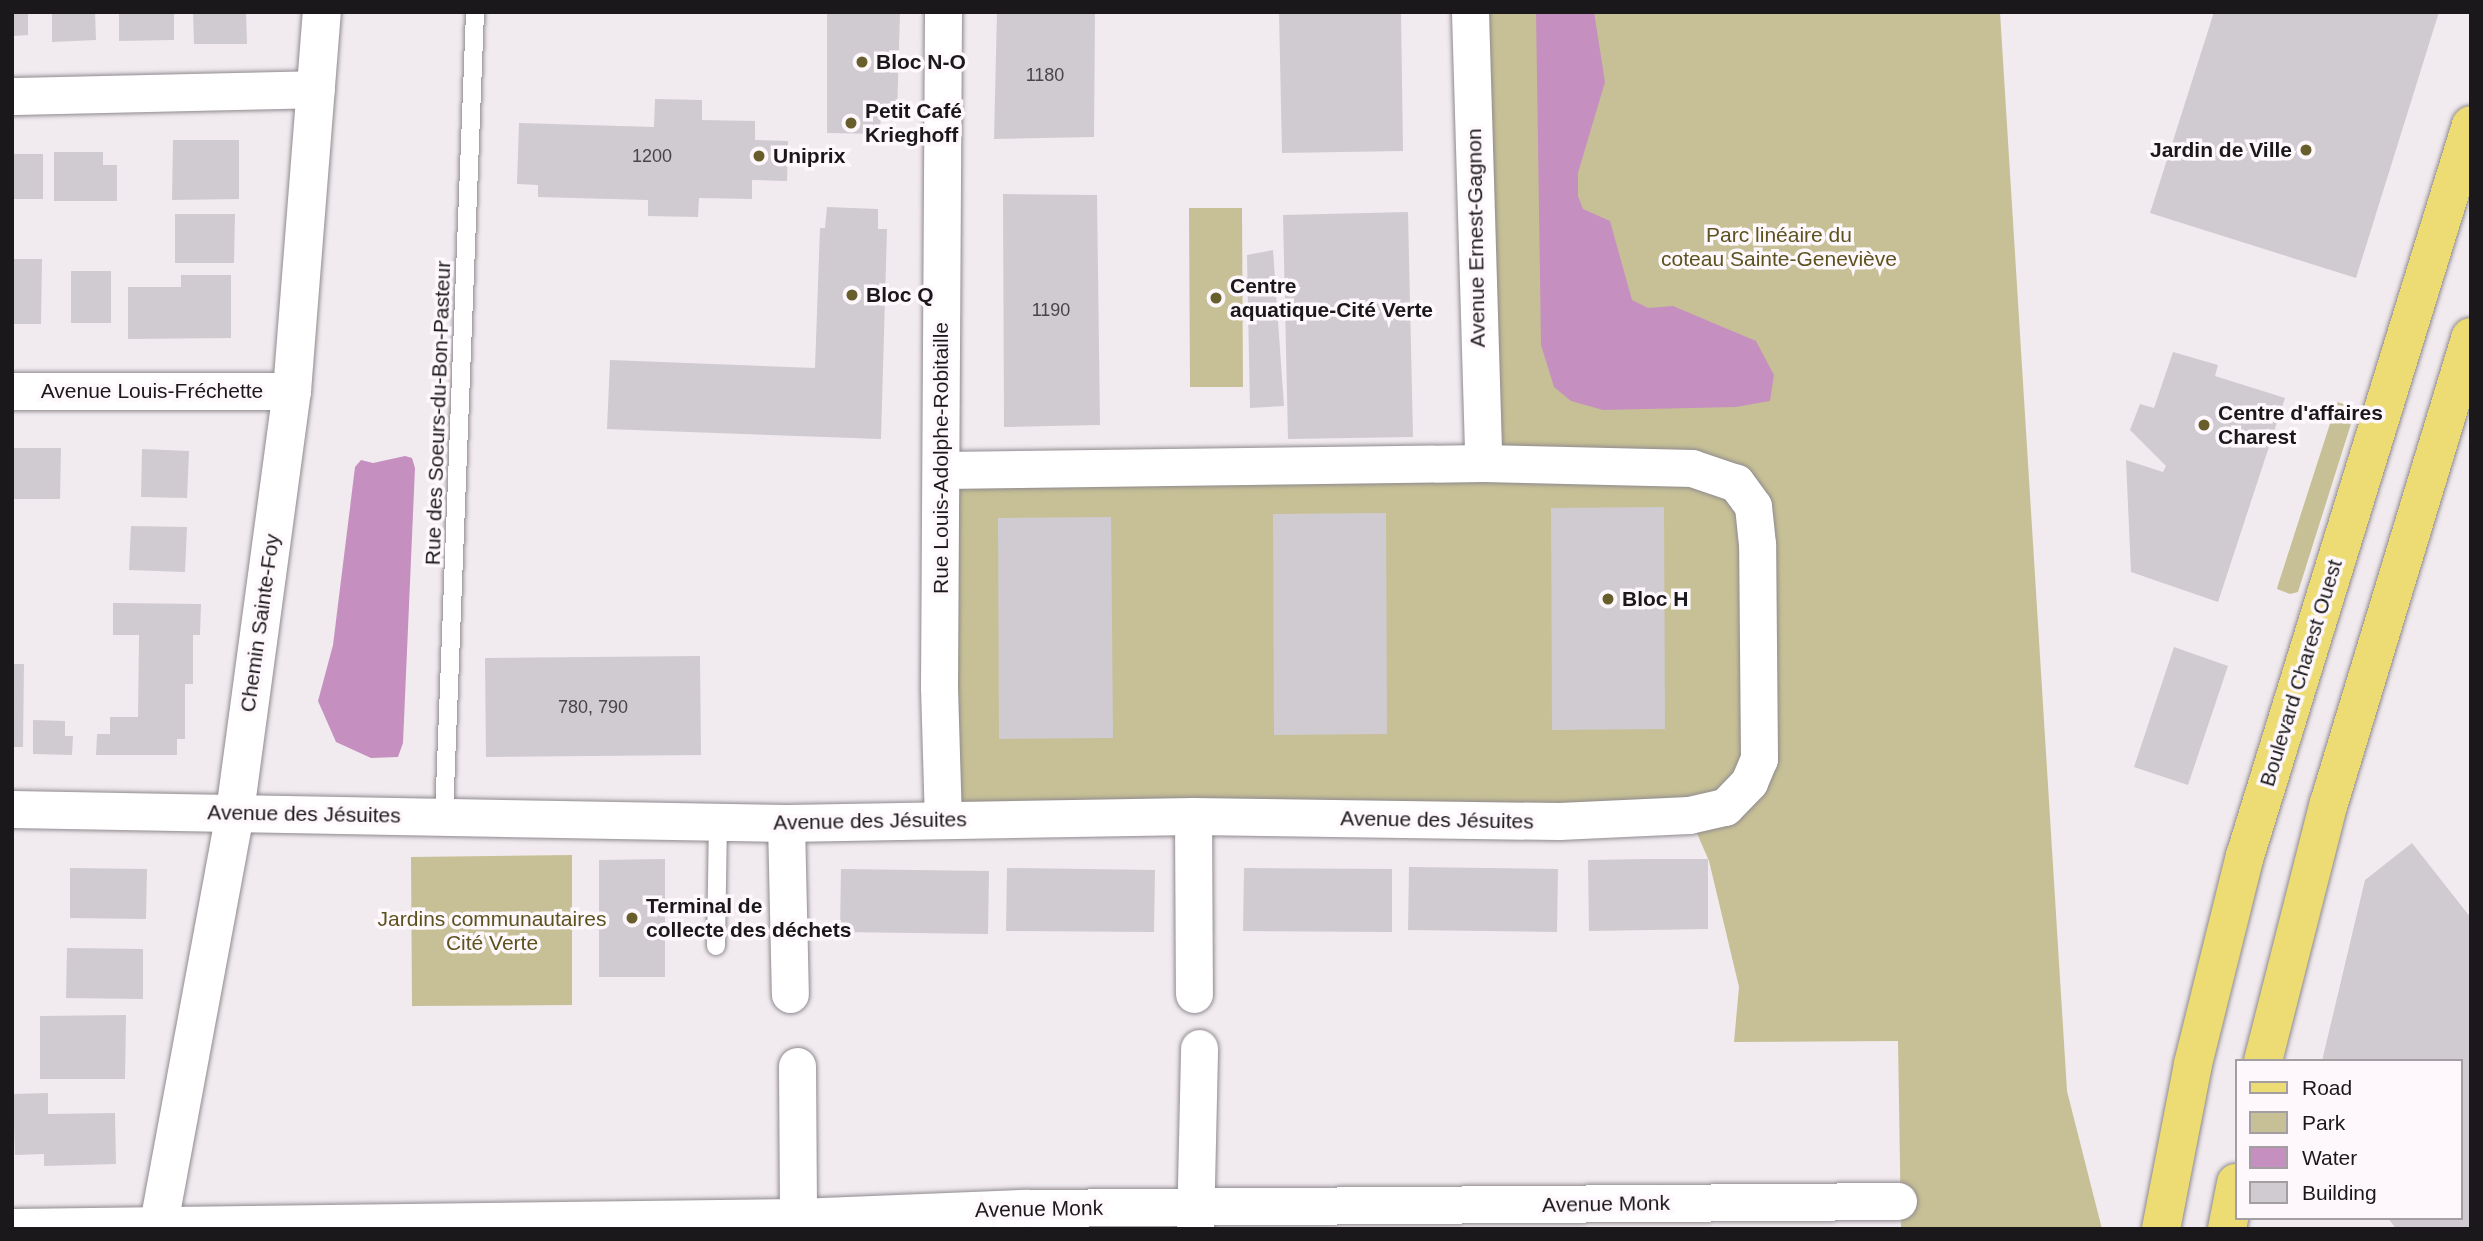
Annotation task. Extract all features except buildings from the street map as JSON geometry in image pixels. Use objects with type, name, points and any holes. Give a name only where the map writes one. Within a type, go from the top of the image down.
[{"type":"main road","name":"Chemin Sainte-Foy","points":[[159,1227],[235,812],[292,391],[322,12]]},
{"type":"main road","name":"Boulevard Charest Ouest","points":[[2161,1229],[2193,1064],[2245,856],[2471,125]]},
{"type":"main road","points":[[2264,1059],[2329,803],[2471,337]]},
{"type":"main road","points":[[2227,1229],[2234,1193]]},
{"type":"street","name":"Rue Louis-Adolphe-Robitaille","points":[[943,12],[943,470],[939,687],[943,820]]},
{"type":"street","name":"Avenue Ernest-Gagnon","points":[[1471,12],[1483,463]]},
{"type":"street","points":[[12,96],[316,89]]},
{"type":"street","name":"Avenue Louis-Fréchette","points":[[12,391],[292,391]]},
{"type":"street","name":"Avenue des Jésuites","points":[[12,809],[786,823],[1193,817],[1559,821],[1689,815],[1725,807],[1749,782],[1759,760],[1756,544],[1753,506],[1736,483],[1692,468],[1483,463],[943,470]]},
{"type":"street","points":[[1193,817],[1194,994]]},
{"type":"street","points":[[786,823],[790,994]]},
{"type":"street","points":[[1195,1219],[1199,1048]]},
{"type":"street","points":[[797,1066],[798,1223]]},
{"type":"street","name":"Avenue Monk","points":[[12,1227],[798,1223],[1027,1208],[1195,1219],[1898,1201]]},
{"type":"lane","name":"Rue des Soeurs-du-Bon-Pasteur","points":[[444,816],[475,12]]},
{"type":"lane","points":[[716,946],[718,822]]},
{"type":"green space","name":"Parc linéaire du coteau Sainte-Geneviève","points":[[1470,12],[2000,12],[2067,1091],[2102,1229],[1901,1229],[1898,1041],[1734,1042],[1739,987],[1709,861],[1689,815],[943,820],[943,470],[1483,463]]},
{"type":"green space","name":"Centre aquatique-Cité Verte","points":[[1189,208],[1242,208],[1243,387],[1190,387]]},
{"type":"green space","points":[[2337,402],[2356,408],[2298,592],[2290,594],[2277,589]]},
{"type":"green space","name":"Jardins communautaires Cité Verte","points":[[572,855],[572,1005],[412,1006],[411,857]]},
{"type":"water","points":[[1536,12],[1594,12],[1605,82],[1578,173],[1578,196],[1583,209],[1610,221],[1632,300],[1648,308],[1673,306],[1756,341],[1774,375],[1770,401],[1736,407],[1603,410],[1571,401],[1554,387],[1541,345]]},
{"type":"water","points":[[405,456],[412,458],[415,468],[403,743],[398,757],[371,758],[336,742],[318,701],[333,645],[355,467],[361,460],[373,463]]},
{"type":"place","name":"Bloc N-O","points":[[862,62]]},
{"type":"place","name":"Petit Café Krieghoff","points":[[851,123]]},
{"type":"place","name":"Jardin de Ville","points":[[2306,150]]},
{"type":"place","name":"Uniprix","points":[[759,156]]},
{"type":"place","name":"Bloc Q","points":[[852,295]]},
{"type":"place","name":"Centre aquatique-Cité Verte","points":[[1216,298]]},
{"type":"place","name":"Centre d'affaires Charest","points":[[2204,425]]},
{"type":"place","name":"Bloc H","points":[[1608,599]]},
{"type":"place","name":"Terminal de collecte des déchets","points":[[632,918]]}]
